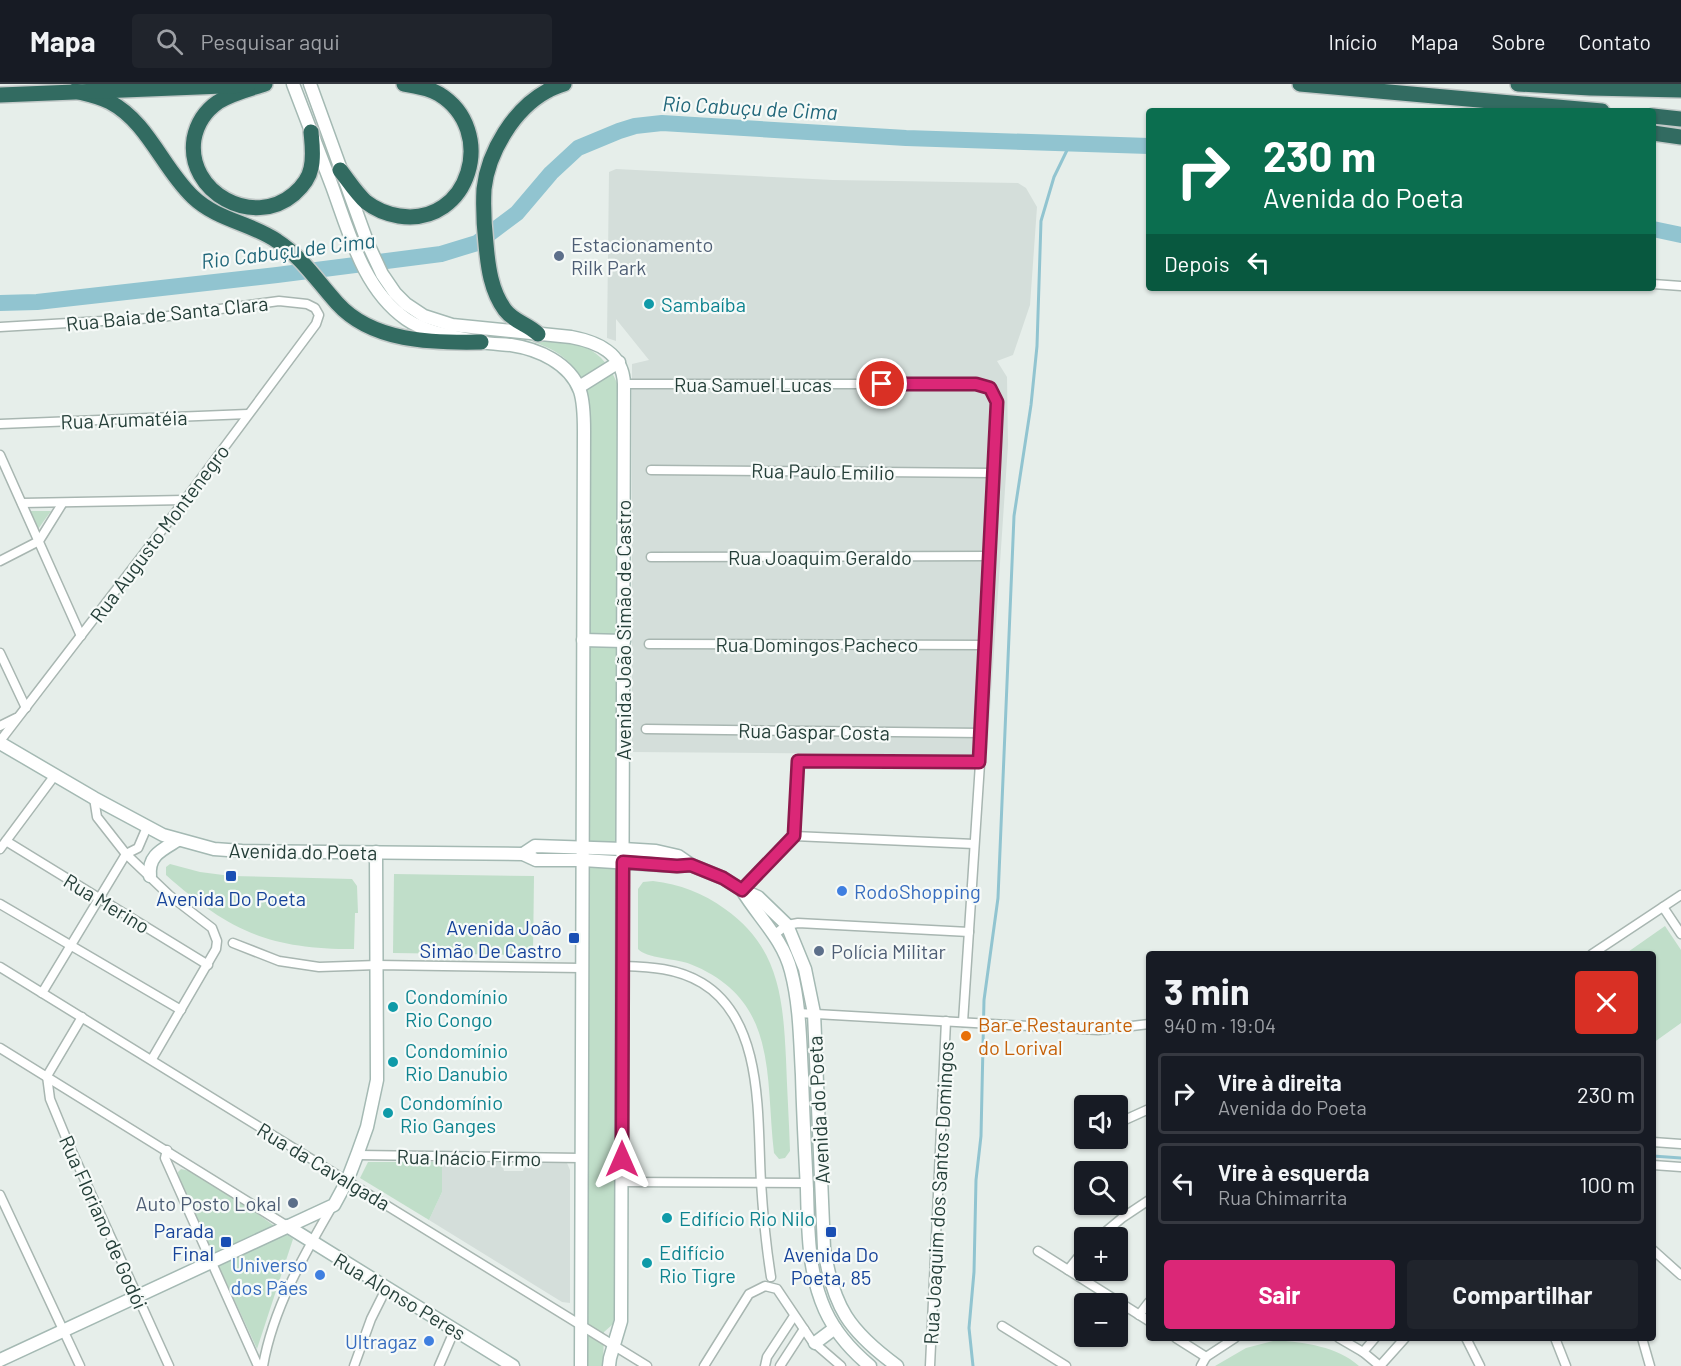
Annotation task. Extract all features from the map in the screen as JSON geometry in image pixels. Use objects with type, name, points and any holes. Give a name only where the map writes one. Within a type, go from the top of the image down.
[{"type":"highway","points":[[0,95],[264,84]]},
{"type":"highway","points":[[264,84],[236,93],[218,102],[207,111],[196,130],[194,149],[196,165],[204,181],[213,191],[228,202],[251,208],[276,205],[289,198],[306,180],[311,170],[313,159],[311,132]]},
{"type":"highway","points":[[340,170],[368,203],[380,211],[396,216],[410,218],[424,216],[438,210],[459,191],[466,181],[472,155],[464,121],[442,96],[424,88],[404,84]]},
{"type":"highway","points":[[538,334],[531,327],[513,319],[505,310],[492,283],[483,215],[484,187],[500,143],[526,107],[546,91],[564,84]]},
{"type":"highway","points":[[1300,84],[1569,108]]},
{"type":"highway","points":[[1518,84],[1599,89],[1681,90]]},
{"type":"highway","points":[[75,91],[102,98],[124,112],[150,141],[179,182],[200,203],[214,212],[275,240],[291,251],[354,318],[381,330],[427,341],[481,342]]},
{"type":"highway","points":[[1471,99],[1512,108]]},
{"type":"highway","points":[[1656,116],[1681,119]]},
{"type":"highway","points":[[1656,133],[1681,137]]},
{"type":"main road","points":[[293,84],[354,244],[369,278],[385,301],[408,320],[440,333],[481,342],[513,345],[544,355],[558,362],[579,387],[619,363],[602,346],[589,341],[571,337],[452,325],[424,316],[406,304],[382,274],[368,244],[310,84]]},
{"type":"main road","name":"Avenida João Simão de Castro","points":[[609,1366],[621,1321],[624,384],[619,363]]},
{"type":"main road","name":"Avenida João Simão de Castro","points":[[579,387],[584,420],[581,1366]]},
{"type":"main road","points":[[583,640],[624,641]]},
{"type":"main road","name":"Avenida do Poeta","points":[[0,742],[147,827],[178,840],[214,849],[523,854],[536,860],[691,865]]},
{"type":"main road","points":[[150,876],[149,867],[157,853],[178,840]]},
{"type":"main road","name":"Avenida do Poeta","points":[[523,854],[536,846],[623,849],[678,856],[691,865],[723,878],[758,897],[787,925],[805,969],[814,1013],[824,1248],[827,1266],[836,1300],[850,1323],[871,1346],[897,1366]]},
{"type":"main road","points":[[0,1360],[334,1205],[347,1181],[367,1127],[377,1080],[376,852]]},
{"type":"main road","name":"Avenida do Poeta","points":[[742,890],[751,905],[775,934],[791,972],[798,1013],[808,1223],[813,1272],[822,1302],[835,1328],[870,1366]]},
{"type":"main road","name":"Rua Alonso Peres","points":[[287,1226],[513,1366]]},
{"type":"main road","points":[[814,1343],[835,1328]]},
{"type":"street","points":[[1656,284],[1681,286]]},
{"type":"street","name":"Rua Baia de Santa Clara","points":[[0,327],[154,318],[279,301],[312,306],[320,315],[316,324]]},
{"type":"street","name":"Rua Augusto Montenegro","points":[[0,742],[316,324]]},
{"type":"street","name":"Rua Samuel Lucas","points":[[624,384],[976,384],[990,388],[997,402],[994,473]]},
{"type":"street","name":"Rua Arumatéia","points":[[0,424],[248,414]]},
{"type":"street","points":[[0,455],[81,636]]},
{"type":"street","name":"Rua Paulo Emilio","points":[[651,470],[994,473]]},
{"type":"street","points":[[966,1022],[994,473]]},
{"type":"street","points":[[22,503],[185,500]]},
{"type":"street","points":[[0,561],[39,541],[62,504]]},
{"type":"street","name":"Rua Joaquim Geraldo","points":[[651,557],[990,556]]},
{"type":"street","name":"Rua Domingos Pacheco","points":[[649,644],[986,645]]},
{"type":"street","points":[[0,653],[23,711],[0,726]]},
{"type":"street","name":"Rua Gaspar Costa","points":[[646,729],[982,733]]},
{"type":"street","points":[[742,890],[794,836],[798,761],[979,762]]},
{"type":"street","points":[[0,849],[55,775]]},
{"type":"street","points":[[94,798],[97,817],[126,854],[169,895],[212,928],[217,941],[216,949],[208,965],[152,1059]]},
{"type":"street","points":[[42,993],[126,854],[138,848],[147,827]]},
{"type":"street","points":[[794,836],[974,844]]},
{"type":"street","name":"Rua Merino","points":[[6,841],[208,965]]},
{"type":"street","points":[[1597,951],[1681,895]]},
{"type":"street","points":[[0,904],[181,1010]]},
{"type":"street","points":[[1663,907],[1681,934]]},
{"type":"street","points":[[775,934],[787,925],[798,923],[969,932]]},
{"type":"street","points":[[233,943],[279,961],[319,967],[377,965],[582,969]]},
{"type":"street","points":[[623,966],[663,968],[683,974],[703,984],[721,999],[733,1014],[749,1052],[755,1082],[761,1184],[771,1277]]},
{"type":"street","name":"Rua da Cavalgada","points":[[0,967],[647,1366]]},
{"type":"street","points":[[798,1013],[1098,1030],[1146,1024]]},
{"type":"street","points":[[47,1076],[82,1017]]},
{"type":"street","name":"Rua Joaquim dos Santos Domingos","points":[[930,1366],[946,1021]]},
{"type":"street","points":[[0,1048],[168,1150],[287,1226]]},
{"type":"street","name":"Rua Floriano de Godói","points":[[47,1076],[50,1099],[69,1145],[169,1366]]},
{"type":"street","points":[[1128,1118],[1146,1110]]},
{"type":"street","points":[[1657,1142],[1681,1144]]},
{"type":"street","points":[[168,1150],[165,1158],[210,1262],[261,1366]]},
{"type":"street","name":"Rua Inácio Firmo","points":[[357,1155],[582,1158]]},
{"type":"street","points":[[1656,1165],[1681,1167]]},
{"type":"street","points":[[622,1182],[806,1183]]},
{"type":"street","points":[[0,1195],[80,1366]]},
{"type":"street","points":[[1111,1227],[1146,1202]]},
{"type":"street","points":[[261,1366],[279,1311],[312,1242],[334,1205]]},
{"type":"street","points":[[1038,1251],[1146,1319]]},
{"type":"street","points":[[1656,1253],[1681,1275]]},
{"type":"street","points":[[1068,1270],[1074,1262]]},
{"type":"street","points":[[705,1366],[749,1294],[765,1286],[777,1289],[814,1343],[837,1365]]},
{"type":"street","points":[[354,1366],[371,1318],[387,1287]]},
{"type":"street","points":[[1139,1315],[1146,1306]]},
{"type":"street","points":[[765,1366],[767,1357],[794,1316]]},
{"type":"street","points":[[1002,1326],[1066,1366]]},
{"type":"street","points":[[439,1366],[455,1329]]},
{"type":"street","points":[[780,1366],[804,1329]]},
{"type":"street","points":[[1180,1341],[1206,1358]]},
{"type":"street","points":[[1201,1366],[1206,1358],[1231,1341]]},
{"type":"street","points":[[1344,1341],[1380,1366],[1402,1341]]},
{"type":"street","points":[[1363,1352],[1373,1341]]},
{"type":"street","points":[[1468,1341],[1480,1366]]},
{"type":"street","points":[[1556,1341],[1566,1366]]},
{"type":"street","points":[[1643,1341],[1650,1366]]},
{"type":"shaded area","points":[[616,169],[833,180],[1018,183],[1026,188],[1037,207],[1030,305],[1013,355],[997,361],[1007,377],[1008,445],[987,755],[632,752],[632,364],[649,360],[616,319],[616,341],[607,338],[609,172]]},
{"type":"shaded area","points":[[442,1162],[502,1163],[504,1171],[523,1171],[527,1163],[567,1163],[570,1170],[570,1303],[562,1302],[429,1220],[442,1192]]},
{"type":"green space","points":[[526,339],[568,342],[591,350],[610,369],[617,383],[615,1314],[613,1324],[604,1332],[603,1366],[587,1366],[590,404],[581,379],[568,361],[550,349]]},
{"type":"green space","points":[[26,511],[51,511],[36,532]]},
{"type":"green space","points":[[170,864],[200,872],[231,876],[352,879],[357,886],[358,913],[355,913],[354,949],[298,945],[252,933],[210,910],[166,875],[166,867]]},
{"type":"green space","points":[[394,874],[534,876],[533,955],[393,953]]},
{"type":"green space","points":[[653,881],[682,887],[717,903],[743,924],[757,940],[767,957],[780,995],[785,1037],[790,1151],[785,1158],[779,1159],[774,1153],[767,1069],[762,1043],[753,1019],[739,997],[719,979],[690,964],[647,954],[638,949],[638,889],[643,882]]},
{"type":"green space","points":[[1665,926],[1681,950],[1681,1023],[1656,1041],[1656,951],[1629,951]]},
{"type":"green space","points":[[368,1162],[442,1162],[442,1192],[429,1220],[360,1178]]},
{"type":"green space","points":[[181,1169],[190,1171],[232,1196],[293,1239],[257,1349],[179,1180],[178,1172]]},
{"type":"green space","points":[[1273,1341],[1309,1344],[1341,1354],[1359,1366],[1215,1366],[1246,1348]]},
{"type":"waterway","name":"Rio Cabuçu de Cima","points":[[0,303],[37,302],[441,254],[477,243],[517,213],[551,173],[578,148],[635,126],[662,123],[906,138],[1146,146]]},
{"type":"waterway","points":[[973,1366],[969,1328],[974,1272],[976,1180],[981,1136],[984,1000],[998,898],[1014,516],[1031,405],[1037,346],[1041,221],[1054,177],[1071,142]]},
{"type":"waterway","name":"Rio Cabuçu de Cima","points":[[1656,230],[1681,235]]},
{"type":"waterway","points":[[1656,1156],[1681,1158]]},
{"type":"place","name":"Estacionamento Rilk Park","points":[[559,256]]},
{"type":"place","name":"Sambaíba","points":[[649,304]]},
{"type":"place","name":"Avenida Do Poeta","points":[[231,876]]},
{"type":"place","name":"RodoShopping","points":[[842,891]]},
{"type":"place","name":"Avenida João Simão De Castro","points":[[574,938]]},
{"type":"place","name":"Polícia Militar","points":[[819,951]]},
{"type":"place","name":"Condomínio Rio Congo","points":[[393,1007]]},
{"type":"place","name":"Bar e Restaurante do Lorival","points":[[966,1036]]},
{"type":"place","name":"Condomínio Rio Danubio","points":[[393,1062]]},
{"type":"place","name":"Condomínio Rio Ganges","points":[[388,1113]]},
{"type":"place","name":"Auto Posto Lokal","points":[[293,1203]]},
{"type":"place","name":"Edifício Rio Nilo","points":[[667,1218]]},
{"type":"place","name":"Avenida Do Poeta, 85","points":[[831,1232]]},
{"type":"place","name":"Parada Final","points":[[226,1242]]},
{"type":"place","name":"Edifício Rio Tigre","points":[[647,1263]]},
{"type":"place","name":"Universo dos Pães","points":[[320,1275]]},
{"type":"place","name":"Ultragaz","points":[[429,1341]]},
{"type":"route","points":[[622,1159],[623,862],[691,865],[723,878],[742,890],[794,836],[798,761],[979,762],[997,402],[990,388],[976,384],[882,384]]}]
